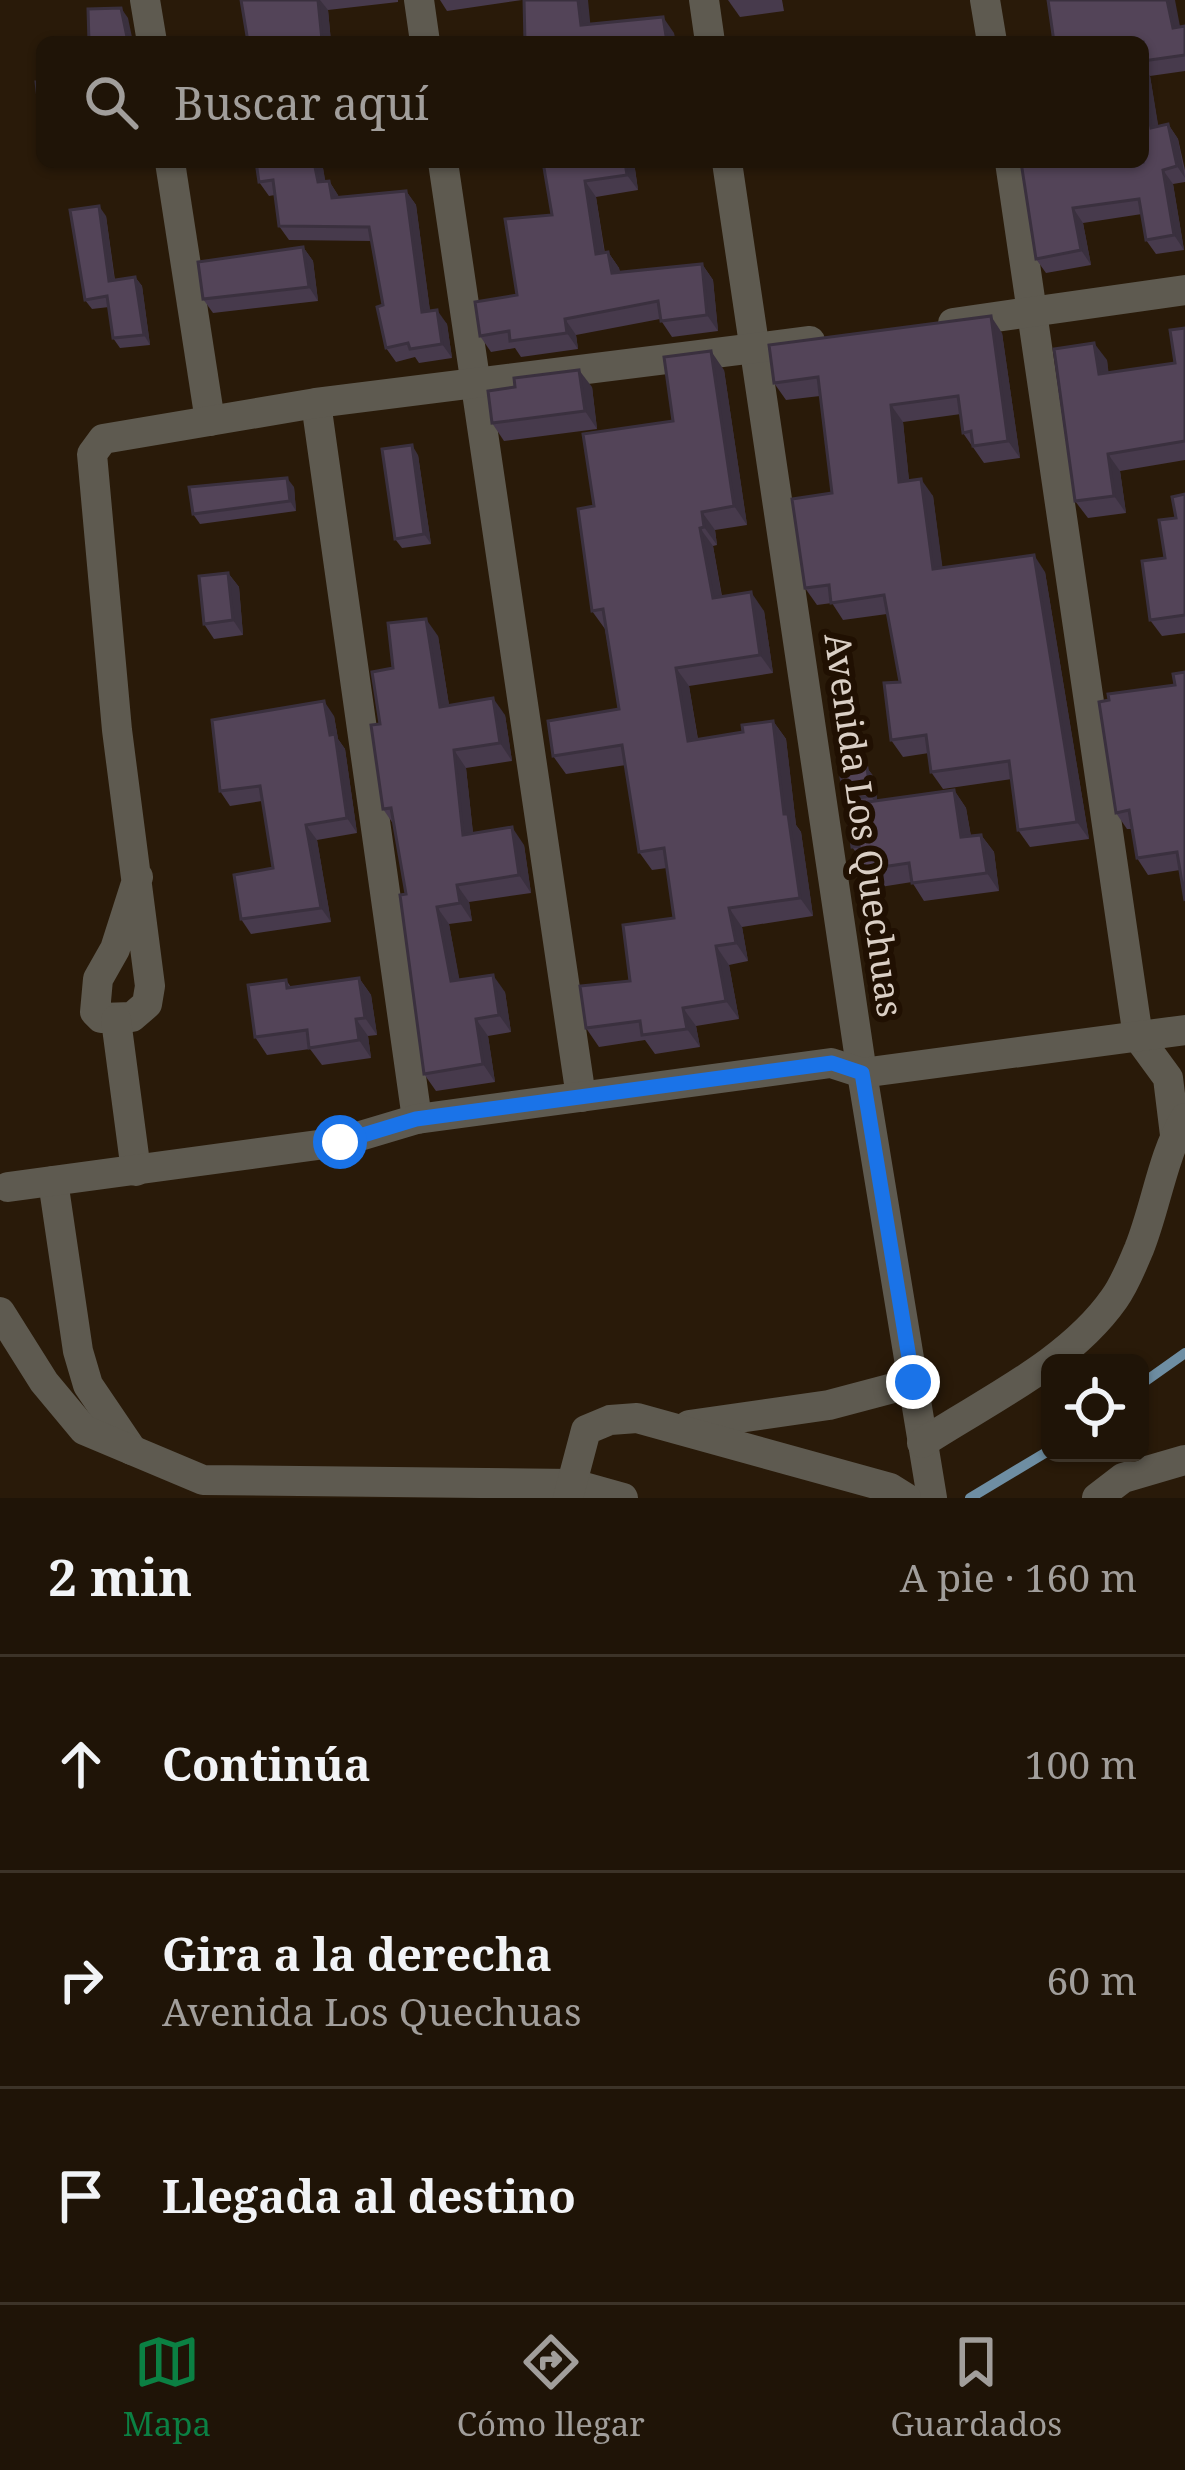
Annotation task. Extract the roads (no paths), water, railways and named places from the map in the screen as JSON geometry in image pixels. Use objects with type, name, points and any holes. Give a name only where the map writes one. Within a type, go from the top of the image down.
[{"type":"street","points":[[145,0],[151,36]]},
{"type":"street","points":[[419,0],[424,36]]},
{"type":"street","points":[[704,0],[709,36]]},
{"type":"street","points":[[986,0],[991,36]]},
{"type":"street","points":[[171,168],[210,421]]},
{"type":"street","points":[[443,168],[581,1097]]},
{"type":"street","name":"Avenida Los Quechuas","points":[[728,168],[862,1073],[932,1498]]},
{"type":"street","points":[[922,1443],[1056,1355],[1116,1297],[1157,1203],[1180,1126],[1168,1078],[1138,1037],[1011,168]]},
{"type":"street","points":[[916,328],[1185,290]]},
{"type":"street","points":[[138,877],[115,950],[94,990],[95,1012],[101,1018],[116,1020],[141,1011],[150,986],[138,877],[117,730],[92,454],[104,439],[316,403],[847,337]]},
{"type":"street","points":[[316,403],[416,1119]]},
{"type":"street","points":[[116,1020],[136,1171]]},
{"type":"street","points":[[8,1187],[340,1142],[416,1119],[832,1063],[862,1073],[1185,1030]]},
{"type":"street","points":[[53,1181],[78,1352],[88,1385],[131,1450]]},
{"type":"street","points":[[0,1312],[44,1382],[84,1430],[200,1489],[570,1491],[623,1498]]},
{"type":"street","points":[[674,1428],[829,1405],[913,1382]]},
{"type":"street","points":[[570,1491],[586,1430],[610,1420],[637,1418],[890,1488],[906,1498]]},
{"type":"street","points":[[1097,1498],[1123,1478],[1185,1460]]},
{"type":"waterway","points":[[1149,1379],[1185,1353]]},
{"type":"waterway","points":[[970,1498],[1041,1455]]}]
